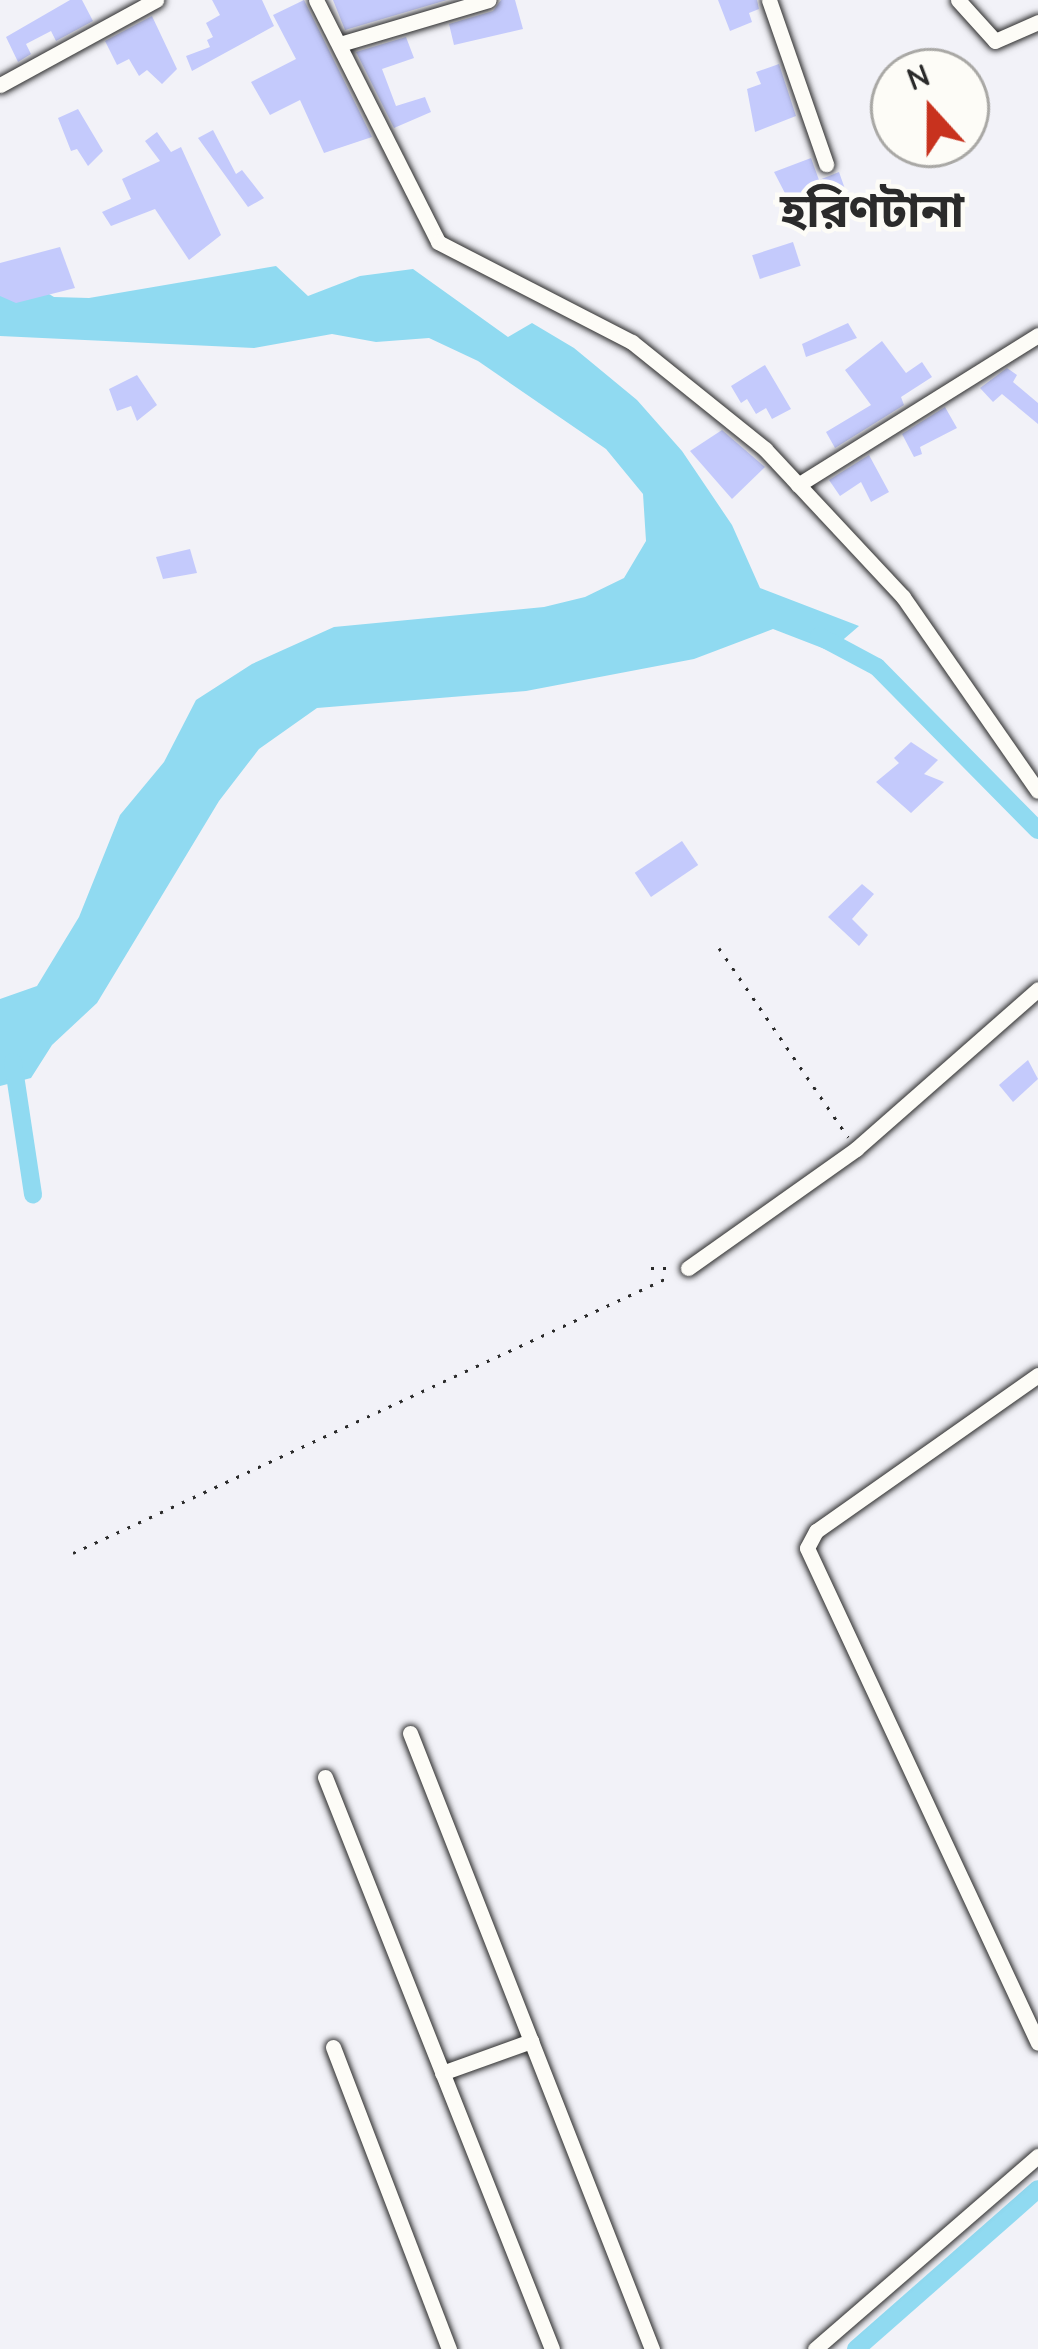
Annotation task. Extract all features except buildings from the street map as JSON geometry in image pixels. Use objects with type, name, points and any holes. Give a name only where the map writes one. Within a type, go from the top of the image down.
[{"type":"street","points":[[0,86],[156,0]]},
{"type":"street","points":[[316,0],[438,242],[632,342],[765,448],[903,597],[1038,791]]},
{"type":"street","points":[[340,44],[489,0]]},
{"type":"street","points":[[769,0],[826,164]]},
{"type":"street","points":[[958,0],[995,40],[1038,22]]},
{"type":"street","points":[[798,485],[1038,335]]},
{"type":"street","points":[[688,1268],[856,1148],[1038,989]]},
{"type":"street","points":[[1038,1375],[816,1531],[807,1548],[1038,2043]]},
{"type":"street","points":[[410,1733],[652,2349]]},
{"type":"street","points":[[326,1778],[552,2349]]},
{"type":"street","points":[[442,2073],[531,2041]]},
{"type":"street","points":[[333,2047],[448,2349]]},
{"type":"street","points":[[815,2349],[1038,2156]]},
{"type":"path","points":[[719,948],[856,1148]]},
{"type":"path","points":[[651,1268],[688,1268]]},
{"type":"path","points":[[73,1553],[688,1268]]},
{"type":"water","points":[[0,265],[54,297],[89,298],[276,266],[308,296],[360,276],[413,269],[508,337],[532,323],[574,348],[637,400],[682,451],[732,525],[760,588],[859,626],[830,651],[773,629],[694,659],[526,691],[317,708],[259,749],[219,801],[97,1003],[52,1045],[31,1078],[0,1086],[0,999],[37,986],[79,917],[120,815],[164,762],[196,700],[252,664],[334,627],[544,607],[585,597],[624,578],[646,541],[643,494],[606,449],[478,361],[429,338],[376,342],[332,334],[254,348],[0,336]]},
{"type":"waterway","points":[[819,636],[877,667],[1038,830]]},
{"type":"waterway","points":[[13,1062],[33,1194]]},
{"type":"waterway","points":[[856,2349],[1038,2189]]},
{"type":"district","name":"হরিণটানা","points":[[872,212]]}]
